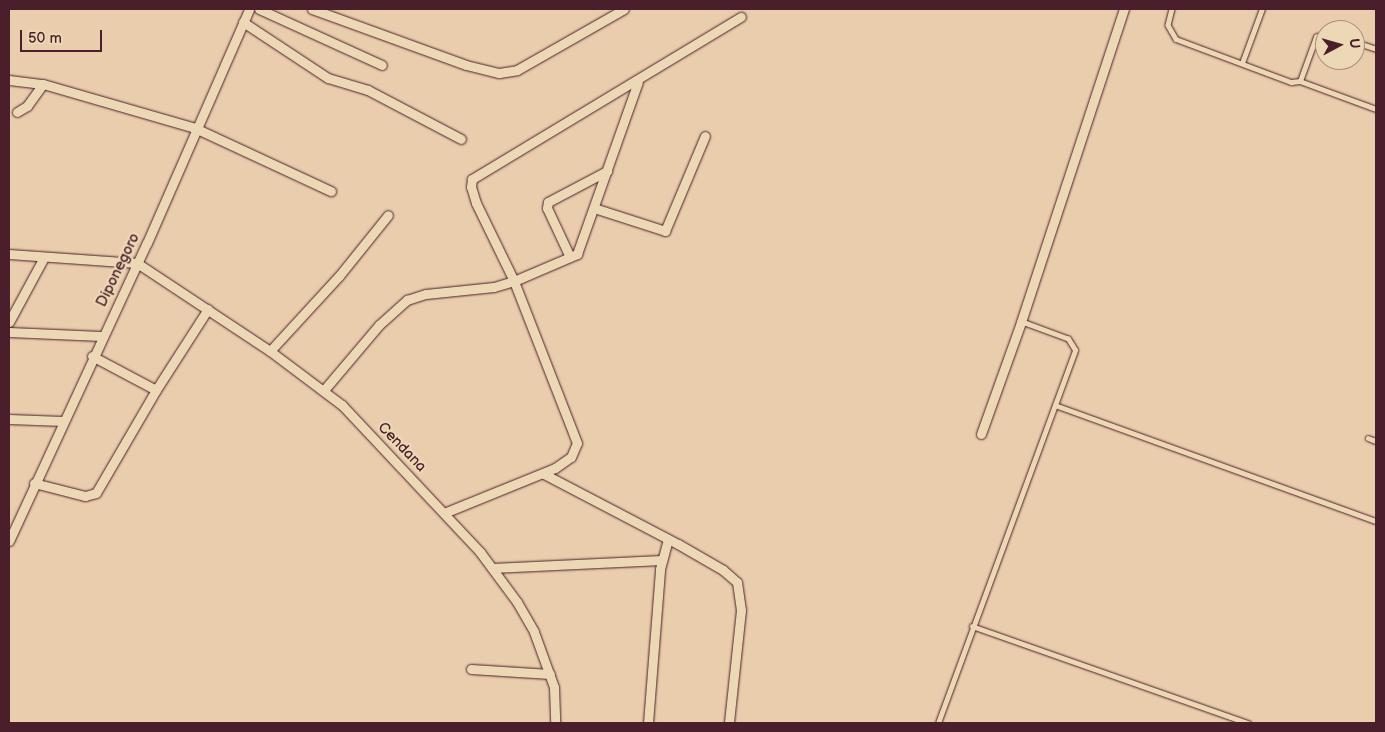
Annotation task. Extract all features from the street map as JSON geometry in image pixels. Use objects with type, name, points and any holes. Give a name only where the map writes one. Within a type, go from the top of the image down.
[{"type":"street","name":"Diponegoro","points":[[9,541],[101,336],[137,263],[249,9]]},
{"type":"street","points":[[259,9],[382,65]]},
{"type":"street","points":[[312,9],[466,66],[499,73],[518,70],[624,9]]},
{"type":"street","points":[[981,434],[1021,322],[1124,9]]},
{"type":"street","points":[[444,512],[544,474],[571,456],[577,437],[514,281],[476,203],[471,187],[472,179],[638,82],[741,17]]},
{"type":"street","points":[[243,22],[328,78],[368,90],[461,140]]},
{"type":"street","points":[[9,80],[44,84],[195,128],[331,191]]},
{"type":"street","points":[[324,390],[379,325],[407,300],[420,295],[514,281],[578,253],[638,82]]},
{"type":"street","points":[[17,112],[27,106],[44,84]]},
{"type":"street","points":[[594,208],[665,232],[705,136]]},
{"type":"street","points":[[570,257],[547,208],[548,202],[607,171]]},
{"type":"street","points":[[270,351],[339,276],[388,215]]},
{"type":"street","points":[[9,254],[43,259],[74,257],[137,263]]},
{"type":"street","points":[[9,322],[43,259]]},
{"type":"street","name":"Cendana","points":[[137,263],[270,351],[324,390],[355,418],[444,512],[492,568],[528,619],[550,674],[556,700],[555,723]]},
{"type":"street","points":[[34,483],[93,496],[156,390],[208,309]]},
{"type":"street","points":[[9,332],[101,336]]},
{"type":"street","points":[[92,356],[156,390]]},
{"type":"street","points":[[9,419],[63,420]]},
{"type":"street","points":[[544,474],[668,538],[723,570],[739,587],[741,610],[729,723]]},
{"type":"street","points":[[9,520],[20,515]]},
{"type":"street","points":[[648,723],[662,560],[668,538]]},
{"type":"street","points":[[492,568],[662,560]]},
{"type":"street","points":[[471,668],[550,674]]},
{"type":"lane","points":[[1172,9],[1168,25],[1176,39],[1288,81],[1300,82],[1376,109]]},
{"type":"lane","points":[[1242,63],[1262,9]]},
{"type":"lane","points":[[1300,82],[1315,40]]},
{"type":"lane","points":[[938,723],[1075,347],[1068,339],[1021,322]]},
{"type":"lane","points":[[1055,406],[1376,521]]},
{"type":"lane","points":[[1368,438],[1376,441]]},
{"type":"lane","points":[[972,626],[1248,723]]}]
